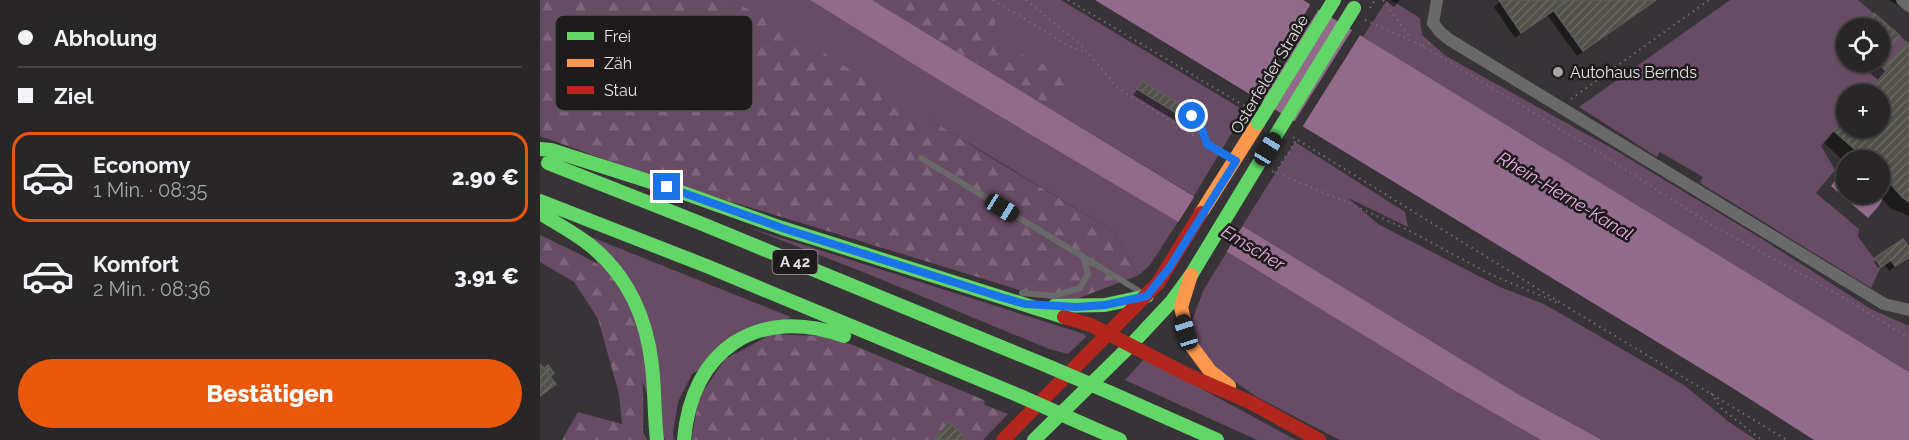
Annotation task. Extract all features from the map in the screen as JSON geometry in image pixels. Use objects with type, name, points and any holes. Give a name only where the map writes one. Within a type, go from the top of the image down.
[{"type":"main road","name":"Osterfelder Straße","points":[[1003,440],[1147,296],[1164,276],[1236,161],[1256,118],[1334,0]]},
{"type":"main road","points":[[1034,440],[1162,314],[1194,270],[1258,164],[1282,134],[1357,4]]},
{"type":"main road","points":[[540,149],[551,150],[626,173],[782,228],[883,260],[1020,298],[1091,325],[1188,375],[1252,404],[1319,440]]},
{"type":"main road","name":"A 42","points":[[540,159],[1050,367],[1217,440]]},
{"type":"main road","name":"A 42","points":[[540,201],[709,267],[1120,440]]},
{"type":"main road","points":[[540,213],[596,250],[612,266],[631,294],[646,330],[651,353],[657,440]]},
{"type":"main road","points":[[1194,270],[1181,307],[1190,344],[1210,371],[1252,404]]},
{"type":"main road","points":[[1020,298],[1086,306],[1105,305],[1147,296]]},
{"type":"main road","points":[[684,440],[687,410],[696,385],[705,371],[726,349],[763,329],[785,325],[807,326],[837,333],[885,351],[910,350]]},
{"type":"street","points":[[1437,0],[1433,23],[1440,32],[1879,300],[1894,307],[1909,310]]},
{"type":"street","points":[[1902,0],[1909,6]]},
{"type":"lane","points":[[1192,116],[1199,120],[1207,144],[1236,161]]},
{"type":"lane","points":[[921,158],[1147,296]]},
{"type":"lane","points":[[1020,298],[1053,296],[1080,288],[1088,274],[1084,258]]},
{"type":"lane","points":[[883,260],[951,273]]},
{"type":"path","points":[[993,0],[1069,46],[1089,53]]},
{"type":"path","points":[[1026,0],[1089,53],[1119,89],[1207,144]]},
{"type":"path","points":[[1068,0],[1256,118]]},
{"type":"path","points":[[1383,0],[1411,40]]},
{"type":"path","points":[[1542,119],[1708,0]]},
{"type":"path","points":[[1372,24],[1411,40],[1603,155],[1710,224],[1837,294],[1909,338]]},
{"type":"path","points":[[1282,134],[1297,139],[1787,440]]},
{"type":"path","points":[[1275,173],[1297,139]]},
{"type":"path","points":[[1258,164],[1408,230],[1490,274],[1564,305]]},
{"type":"path","points":[[1709,391],[1722,409],[1762,440]]},
{"type":"green space","points":[[540,0],[732,0],[811,45],[1112,230],[1139,275],[1069,302],[1046,298],[667,182],[540,136]]},
{"type":"green space","points":[[732,0],[810,0],[942,82],[1178,222],[1150,265],[1139,275],[1112,230]]},
{"type":"green space","points":[[872,0],[1061,0],[1245,111],[1194,196]]},
{"type":"green space","points":[[872,0],[988,0],[998,5],[993,36],[1021,54],[1060,72],[1072,92],[1054,110]]},
{"type":"green space","points":[[1387,0],[1391,0],[1420,18],[1422,35],[1446,56],[1615,150],[1767,242],[1871,309],[1909,326],[1909,372],[1363,37]]},
{"type":"green space","points":[[1730,0],[1858,0],[1879,18],[1836,18],[1836,72],[1886,72],[1875,84],[1836,84],[1836,129],[1821,146],[1835,170],[1816,193],[1859,229],[1858,237],[1881,267],[1871,288],[1700,183],[1703,177],[1660,152],[1657,157],[1579,107]]},
{"type":"green space","points":[[1890,27],[1907,42],[1890,61]]},
{"type":"green space","points":[[1295,142],[1405,212],[1408,227],[1348,198],[1378,224],[1500,287],[1544,304],[1684,385],[1729,422],[1756,440],[1602,440],[1518,394],[1242,226]]},
{"type":"green space","points":[[747,227],[1084,334],[1086,337],[1068,354],[1049,349]]},
{"type":"green space","points":[[540,235],[594,262],[611,277],[624,295],[633,316],[642,363],[643,432],[647,440],[562,440],[578,412],[622,424],[619,394],[598,319],[574,282],[540,262]]},
{"type":"green space","points":[[586,235],[791,317],[692,374],[678,402],[674,440],[665,440]]},
{"type":"green space","points":[[1227,252],[1450,388],[1541,440],[1340,440],[1257,397],[1221,372],[1199,348],[1191,323],[1204,289]]},
{"type":"green space","points":[[772,334],[822,336],[853,345],[984,400],[985,405],[1008,414],[983,440],[691,440],[699,397],[725,359]]},
{"type":"green space","points":[[1145,358],[1296,440],[1257,440],[1125,380]]},
{"type":"water","name":"Emscher","points":[[810,0],[872,0],[1518,394],[1602,440],[1541,440],[1450,388]]},
{"type":"water","name":"Rhein-Herne-Kanal","points":[[1095,0],[1303,0],[1909,372],[1909,440],[1814,440],[1723,382]]},
{"type":"water","points":[[1836,179],[1836,190],[1831,186]]},
{"type":"water","points":[[1852,204],[1880,204],[1868,218]]},
{"type":"pier","points":[[1312,2],[1320,7],[1260,104],[1252,99]]},
{"type":"pier","points":[[1354,27],[1362,32],[1301,129],[1293,124]]},
{"type":"pier","points":[[1196,194],[1244,224],[1225,254],[1177,224]]},
{"type":"building","points":[[1499,0],[1569,0],[1521,33]]},
{"type":"building","points":[[1569,0],[1656,0],[1583,51],[1554,11]]},
{"type":"building","points":[[1874,13],[1880,18],[1869,18]]},
{"type":"building","points":[[1890,27],[1900,36],[1890,48]]},
{"type":"building","points":[[1907,42],[1909,44],[1909,202],[1890,183],[1892,181],[1890,179],[1890,150],[1856,150],[1842,138],[1890,138],[1890,84],[1875,84],[1886,72],[1890,72],[1890,61]]},
{"type":"building","points":[[1142,81],[1191,111],[1186,119],[1137,89]]},
{"type":"building","points":[[1903,239],[1909,247],[1909,257],[1895,266],[1885,251]]},
{"type":"building","points":[[1885,251],[1891,260],[1881,267],[1875,258]]},
{"type":"building","points":[[541,365],[556,384],[548,390],[540,380]]},
{"type":"building","points":[[548,365],[554,373],[550,377],[544,369]]},
{"type":"building","points":[[540,380],[548,390],[540,396]]},
{"type":"building","points":[[949,422],[965,437],[962,440],[934,440]]},
{"type":"traffic: fast","points":[[1258,123],[1334,0]]},
{"type":"traffic: fast","points":[[1276,135],[1354,8]]},
{"type":"traffic: fast","points":[[1034,440],[1131,345],[1172,301],[1191,275],[1276,135]]},
{"type":"traffic: fast","points":[[540,149],[551,150],[667,187],[782,228],[1064,317]]},
{"type":"traffic: fast","points":[[548,163],[1050,367]]},
{"type":"traffic: fast","points":[[540,201],[709,267],[1020,396]]},
{"type":"traffic: fast","points":[[540,213],[579,237],[604,258],[634,300],[646,332],[649,349],[657,440]]},
{"type":"traffic: fast","points":[[1054,306],[1105,305],[1147,296]]},
{"type":"traffic: fast","points":[[684,440],[689,408],[700,381],[715,359],[734,343],[757,332],[784,327],[813,328],[844,336]]},
{"type":"traffic: fast","points":[[1050,367],[1111,393]]},
{"type":"traffic: fast","points":[[1111,393],[1217,440]]},
{"type":"traffic: fast","points":[[1020,396],[1081,423]]},
{"type":"traffic: fast","points":[[1081,423],[1120,440]]},
{"type":"traffic: slow","points":[[1201,213],[1258,123]]},
{"type":"traffic: slow","points":[[1191,275],[1181,307],[1190,344],[1210,371],[1229,386]]},
{"type":"traffic: jam","points":[[1003,440],[1158,283],[1201,213]]},
{"type":"traffic: jam","points":[[1064,317],[1091,325],[1188,375],[1252,403],[1319,440]]},
{"type":"place","name":"Autohaus Bernds","points":[[1558,72]]},
{"type":"route","points":[[667,187],[782,228],[1025,304],[1076,307],[1105,305],[1147,296],[1169,268],[1236,161],[1207,144],[1199,120],[1192,116]]}]
